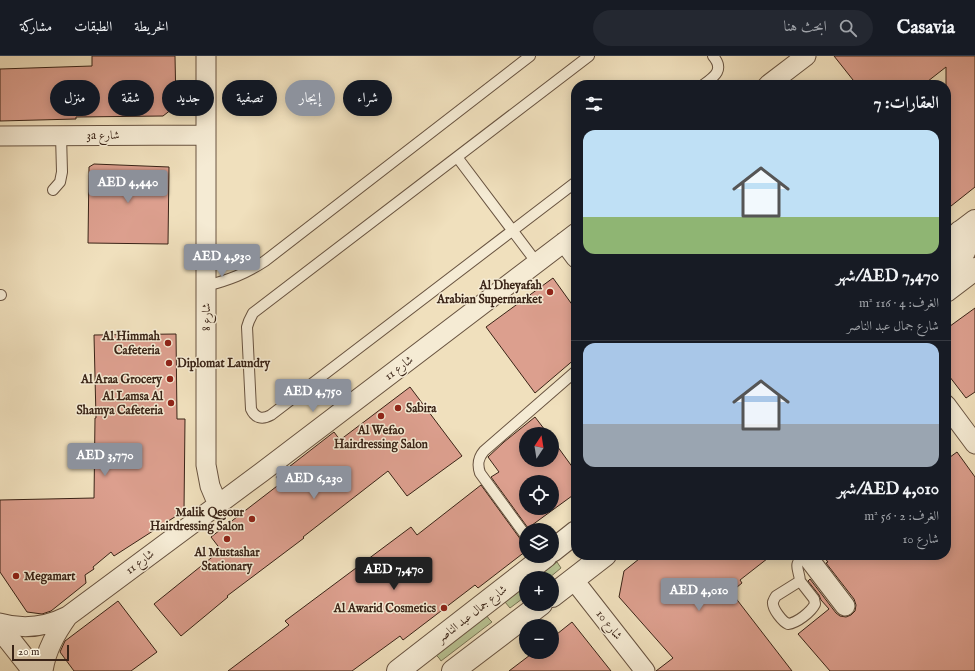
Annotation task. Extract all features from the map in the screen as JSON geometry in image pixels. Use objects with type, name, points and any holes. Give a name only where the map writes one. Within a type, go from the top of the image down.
[{"type":"street","name":"شارع 8","points":[[206,56],[206,465],[210,486],[218,505]]},
{"type":"street","points":[[775,80],[806,56]]},
{"type":"street","name":"3a شارع","points":[[0,136],[206,135]]},
{"type":"street","points":[[951,266],[967,251],[968,240],[960,232]]},
{"type":"street","name":"شارع 11","points":[[0,623],[20,627],[33,627],[57,622],[68,616],[218,505],[570,237]]},
{"type":"street","points":[[951,287],[975,269]]},
{"type":"street","points":[[951,412],[975,444]]},
{"type":"street","name":"شارع جمال عبد الناصر","points":[[559,545],[571,536]]},
{"type":"street","points":[[559,590],[598,560]]},
{"type":"street","points":[[810,560],[844,606]]},
{"type":"street","name":"شارع جمال عبد الناصر","points":[[398,671],[535,563]]},
{"type":"street","name":"شارع 10","points":[[573,579],[645,671]]},
{"type":"street","points":[[454,671],[532,611]]},
{"type":"street","name":"شارع 11","points":[[43,671],[52,640],[68,616]]},
{"type":"street","points":[[0,628],[34,671]]},
{"type":"lane","points":[[206,286],[242,274],[265,261],[530,56]]},
{"type":"lane","points":[[571,186],[267,418],[262,419],[253,414],[251,409],[248,327],[253,313],[589,56]]},
{"type":"lane","points":[[710,80],[718,71],[719,66],[718,62],[713,56]]},
{"type":"lane","points":[[53,190],[60,182],[62,172],[62,135]]},
{"type":"lane","points":[[457,157],[537,263]]},
{"type":"lane","points":[[519,526],[480,473],[478,461],[484,451],[571,375]]},
{"type":"lane","points":[[799,560],[797,564],[800,581],[814,599],[815,604],[811,610],[795,623],[788,624],[783,621],[775,609],[773,602],[776,596],[800,581]]},
{"type":"green space","points":[[556,563],[558,563],[561,568],[557,571],[545,571]]},
{"type":"green space","points":[[519,591],[519,601],[510,608],[505,602]]},
{"type":"green space","points":[[487,616],[492,622],[441,661],[436,655]]},
{"type":"building","points":[[92,56],[175,56],[175,80],[162,80],[163,116],[76,117],[76,119],[0,121],[0,69],[92,66]]},
{"type":"building","points":[[834,56],[975,56],[975,187],[951,206],[951,80],[946,80],[946,67],[929,80],[853,80]]},
{"type":"building","points":[[94,164],[169,167],[168,244],[88,243],[89,167]]},
{"type":"building","points":[[553,278],[571,303],[571,362],[535,393],[486,327]]},
{"type":"building","points":[[975,308],[975,392],[966,398],[951,378],[951,325]]},
{"type":"building","points":[[176,334],[177,419],[185,419],[184,511],[114,556],[111,552],[93,567],[94,569],[85,575],[86,583],[51,611],[42,614],[27,612],[0,572],[0,500],[94,498],[96,418],[94,335]]},
{"type":"building","points":[[410,387],[462,456],[407,496],[388,471],[303,537],[304,538],[227,596],[228,597],[181,636],[154,604],[221,550],[211,537],[281,483],[276,477],[334,432],[340,440]]},
{"type":"building","points":[[535,417],[543,427],[523,427]]},
{"type":"building","points":[[519,430],[519,467],[559,467],[559,449],[571,465],[571,497],[559,505],[559,475],[519,475],[519,515],[546,515],[535,523],[524,523],[491,477],[499,472],[488,457]]},
{"type":"building","points":[[957,452],[975,477],[975,671],[830,671],[798,634],[829,609],[808,581],[810,579],[836,613],[840,616],[846,617],[855,611],[856,605],[854,599],[826,563],[828,562],[826,560],[951,560],[951,456]]},
{"type":"building","points":[[481,485],[519,537],[519,556],[478,588],[475,585],[403,640],[400,636],[352,671],[228,671],[289,625],[285,621],[411,527],[417,535]]},
{"type":"building","points":[[638,560],[766,560],[740,580],[742,583],[731,592],[792,671],[656,671],[673,658],[619,597],[624,571]]},
{"type":"building","points":[[118,601],[157,652],[131,671],[74,671],[60,652],[65,641]]},
{"type":"building","points":[[572,622],[611,671],[509,671],[525,659],[559,659],[559,632]]},
{"type":"place","name":"Al Dheyafah Arabian Supermarket","points":[[550,292]]},
{"type":"place","name":"Al Himmah Cafeteria","points":[[168,343]]},
{"type":"place","name":"Diplomat Laundry","points":[[169,363]]},
{"type":"place","name":"Al Araa Grocery","points":[[170,379]]},
{"type":"place","name":"Al Lamsa Al Shamya Cafeteria","points":[[171,403]]},
{"type":"place","name":"Sabira","points":[[398,408]]},
{"type":"place","name":"Al Wefao Hairdressing Salon","points":[[381,416]]},
{"type":"place","name":"Malik Qesour Hairdressing Salon","points":[[252,519]]},
{"type":"place","name":"Al Mustashar Stationary","points":[[227,539]]},
{"type":"place","name":"Megamart","points":[[16,576]]},
{"type":"place","name":"Al Awarid Cosmetics","points":[[444,608]]}]
